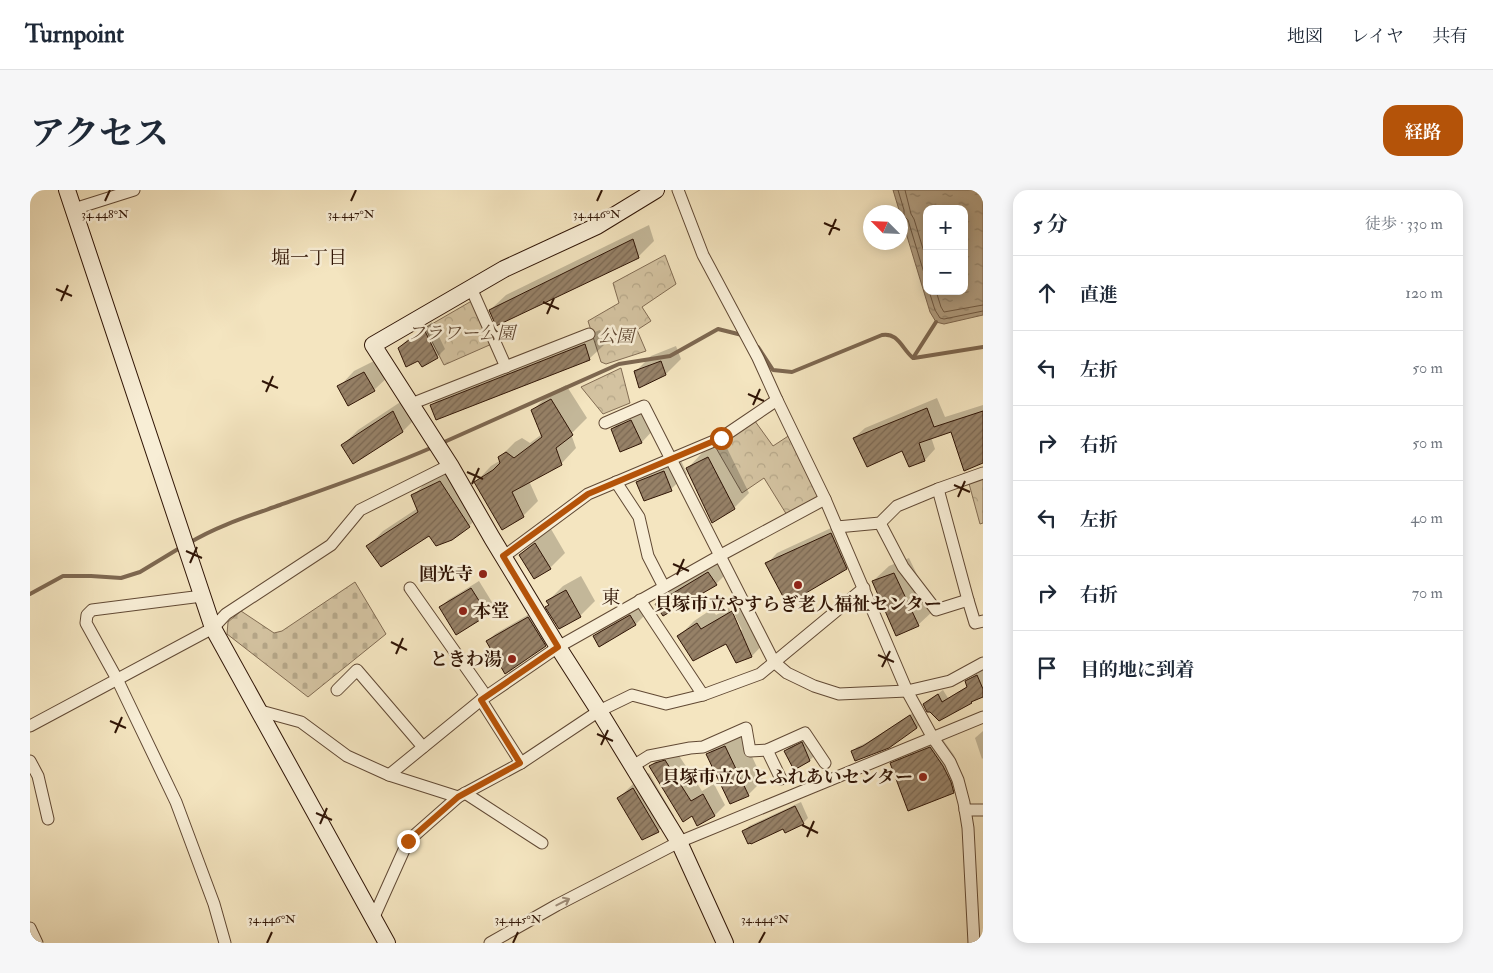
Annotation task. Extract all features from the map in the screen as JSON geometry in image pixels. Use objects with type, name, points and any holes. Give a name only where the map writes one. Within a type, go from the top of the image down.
[{"type":"street","points":[[68,190],[213,628],[387,943]]},
{"type":"street","points":[[74,210],[134,190]]},
{"type":"street","points":[[656,190],[597,226],[504,269],[373,345],[450,465],[558,647],[679,842],[725,943]]},
{"type":"street","points":[[678,190],[703,255],[758,358],[776,400],[825,499],[907,691],[933,738],[950,762],[958,780],[968,828],[974,943]]},
{"type":"street","points":[[471,288],[506,367]]},
{"type":"street","points":[[411,404],[588,334]]},
{"type":"street","points":[[503,556],[588,494],[721,438],[776,400]]},
{"type":"street","points":[[605,423],[644,406],[774,662],[787,673],[814,686],[840,694],[907,691],[950,681],[983,663]]},
{"type":"street","points":[[30,726],[213,628],[226,614],[331,545],[360,510],[450,465]]},
{"type":"street","points":[[837,527],[880,523],[897,506],[983,472]]},
{"type":"street","points":[[616,482],[639,517],[648,556],[664,587]]},
{"type":"street","points":[[938,489],[975,623],[983,621]]},
{"type":"street","points":[[389,775],[484,698],[558,647],[825,499]]},
{"type":"street","points":[[880,523],[903,567],[936,610],[968,600]]},
{"type":"street","points":[[410,588],[484,698],[520,763]]},
{"type":"street","points":[[373,919],[408,841],[461,795],[520,763],[599,711],[632,695],[666,704],[703,696],[760,674],[864,588]]},
{"type":"street","points":[[202,596],[92,610],[87,615],[86,624],[117,679],[176,802],[214,904],[225,943]]},
{"type":"street","points":[[640,600],[703,696]]},
{"type":"street","points":[[337,690],[357,670],[424,746]]},
{"type":"street","points":[[257,710],[300,722],[347,756],[389,775],[461,795],[542,843]]},
{"type":"street","points":[[490,943],[557,905],[679,842],[983,716]]},
{"type":"street","points":[[633,766],[649,756],[703,747],[746,728],[750,751],[767,750],[805,733],[825,763]]},
{"type":"street","points":[[767,750],[781,779]]},
{"type":"street","points":[[30,761],[38,776],[48,819]]},
{"type":"street","points":[[965,810],[983,810]]},
{"type":"street","points":[[30,928],[37,943]]},
{"type":"green space","name":"公園","points":[[665,255],[676,284],[642,307],[651,321],[637,330],[646,351],[606,364],[601,362],[588,321],[619,303],[613,283]]},
{"type":"green space","name":"フラワー公園","points":[[475,299],[494,343],[444,365],[425,328]]},
{"type":"green space","points":[[621,368],[630,403],[603,414],[581,387]]},
{"type":"green space","points":[[752,417],[773,446],[793,433],[825,499],[790,520],[764,478],[742,493],[712,441]]},
{"type":"green space","points":[[983,474],[983,523],[980,524],[968,480]]},
{"type":"green space","points":[[355,582],[386,634],[308,697],[227,634],[228,622],[241,611],[274,633],[282,631]]},
{"type":"water","points":[[893,190],[983,190],[983,315],[944,324],[936,322],[930,312],[925,295],[968,295],[968,205],[923,205],[923,289],[908,239],[908,205],[898,205]]},
{"type":"building","points":[[633,239],[639,258],[496,326],[489,310]]},
{"type":"building","points":[[424,329],[438,358],[422,367],[418,361],[406,367],[398,348]]},
{"type":"building","points":[[585,344],[590,360],[436,420],[430,405]]},
{"type":"building","points":[[661,361],[666,375],[639,388],[634,371]]},
{"type":"building","points":[[364,372],[375,391],[348,406],[337,386]]},
{"type":"building","points":[[551,399],[573,435],[556,448],[562,465],[512,492],[524,517],[502,530],[474,482],[493,470],[500,463],[498,457],[506,452],[514,458],[542,437],[531,410]]},
{"type":"building","points":[[927,408],[934,427],[983,411],[983,463],[964,471],[951,432],[919,443],[925,461],[909,467],[902,451],[867,467],[853,438]]},
{"type":"building","points":[[393,411],[403,432],[353,464],[341,445]]},
{"type":"building","points":[[631,420],[642,443],[620,452],[611,429]]},
{"type":"building","points":[[708,457],[735,509],[712,523],[686,468]]},
{"type":"building","points":[[664,471],[672,491],[644,501],[636,482]]},
{"type":"building","points":[[440,481],[470,527],[452,540],[436,546],[429,536],[381,567],[366,546],[418,512],[411,495]]},
{"type":"building","name":"貝塚市立やすらぎ老人福祉センター","points":[[831,533],[847,569],[787,604],[765,563]]},
{"type":"building","points":[[535,543],[551,569],[534,579],[519,555]]},
{"type":"building","points":[[708,572],[717,585],[663,616],[655,604]]},
{"type":"building","points":[[894,573],[919,626],[896,636],[872,581]]},
{"type":"building","name":"本堂","points":[[471,588],[488,615],[456,635],[439,607]]},
{"type":"building","points":[[566,590],[581,617],[559,629],[545,607],[549,605],[546,601]]},
{"type":"building","points":[[732,611],[752,657],[736,663],[726,644],[693,661],[677,636],[697,623],[701,629]]},
{"type":"building","points":[[630,615],[636,625],[599,647],[593,636]]},
{"type":"building","name":"ときわ湯","points":[[528,617],[546,646],[505,674],[486,641]]},
{"type":"building","points":[[977,675],[983,689],[983,697],[939,721],[930,712],[927,712],[923,704],[938,694],[942,702],[967,687],[965,681]]},
{"type":"building","points":[[910,715],[917,728],[889,748],[855,761],[851,751],[863,746]]},
{"type":"building","points":[[802,742],[810,761],[794,770],[784,751]]},
{"type":"building","points":[[725,746],[749,796],[730,804],[706,754]]},
{"type":"building","name":"貝塚市立ひとふれあいセンター","points":[[930,747],[943,766],[954,793],[908,811],[890,763]]},
{"type":"building","points":[[665,760],[691,801],[703,794],[715,816],[697,826],[692,816],[683,822],[649,766]]},
{"type":"building","points":[[633,788],[659,832],[642,840],[617,798]]},
{"type":"building","points":[[795,806],[804,824],[785,833],[783,829],[748,844],[742,831]]},
{"type":"waterway","points":[[758,347],[773,370],[792,372],[882,335],[892,336],[913,358],[936,322]]},
{"type":"waterway","points":[[442,443],[619,364],[670,356],[718,329],[742,335]]},
{"type":"waterway","points":[[914,358],[983,347]]},
{"type":"waterway","points":[[189,543],[233,522],[395,463],[433,447]]},
{"type":"waterway","points":[[30,594],[63,576],[121,578],[140,572],[183,546]]},
{"type":"place","name":"圓光寺","points":[[483,574]]},
{"type":"place","name":"貝塚市立やすらぎ老人福祉センター","points":[[798,585]]},
{"type":"place","name":"本堂","points":[[463,611]]},
{"type":"place","name":"ときわ湯","points":[[512,659]]},
{"type":"place","name":"貝塚市立ひとふれあいセンター","points":[[923,777]]},
{"type":"district","name":"堀一丁目","points":[[309,258]]},
{"type":"district","name":"東","points":[[611,598]]},
{"type":"route","points":[[408,841],[458,797],[520,763],[481,700],[558,647],[503,556],[588,494],[721,438]]}]
